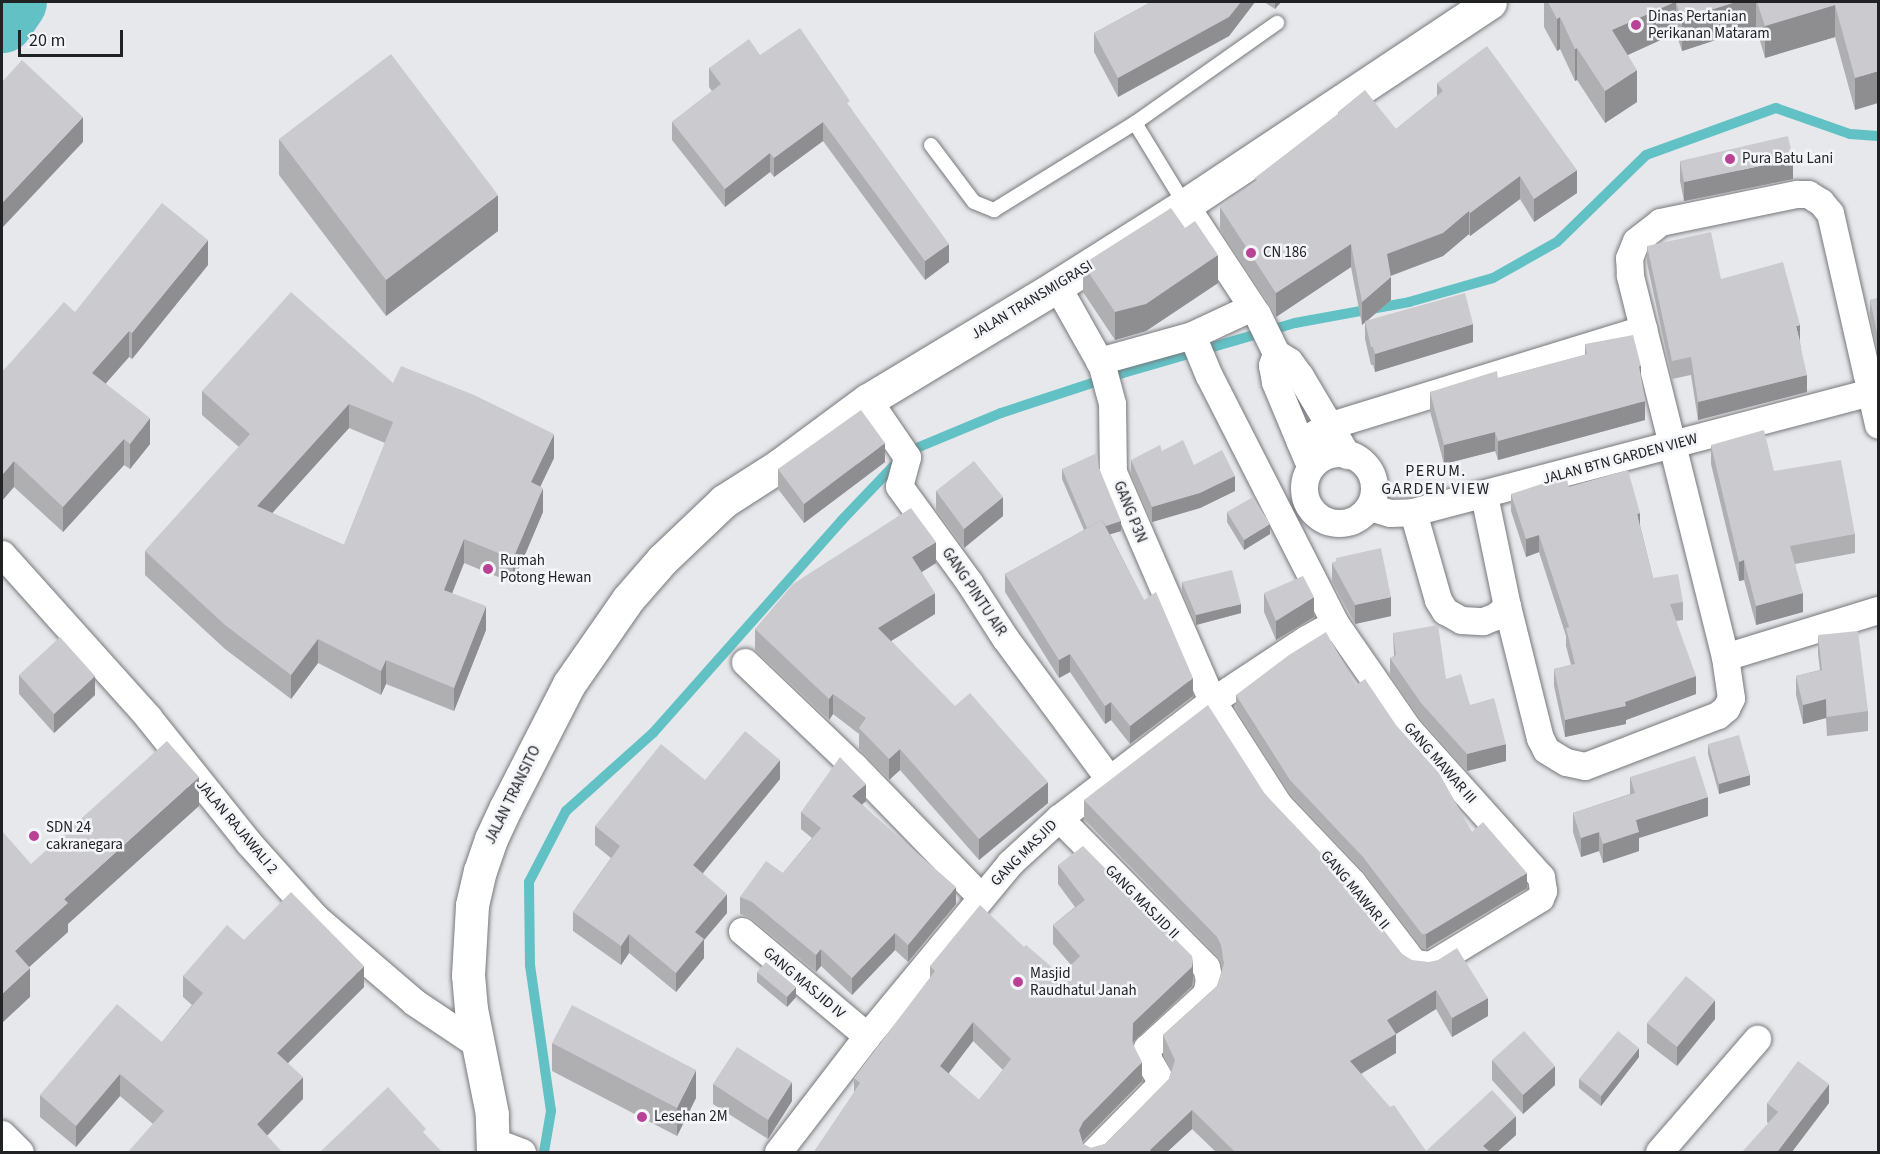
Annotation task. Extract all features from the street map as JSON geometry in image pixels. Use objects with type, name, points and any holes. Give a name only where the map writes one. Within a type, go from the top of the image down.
[{"type":"street","name":"JALAN TRANSMIGRASI","points":[[699,523],[724,501],[780,465],[867,400],[1057,286],[1178,192],[1490,2]]},
{"type":"street","points":[[1178,192],[1254,311],[1275,350],[1289,361],[1300,376],[1328,426],[1347,454],[1362,462],[1372,477],[1374,488],[1369,507],[1352,520],[1341,523],[1318,516],[1310,507],[1305,496],[1306,478],[1311,468],[1325,456],[1347,454]]},
{"type":"street","points":[[1484,495],[1532,715],[1540,738],[1546,750],[1566,762],[1585,766],[1718,715],[1726,708],[1731,698],[1725,657],[1630,275],[1629,258],[1636,241],[1646,230],[1660,222],[1808,194],[1821,202],[1830,213],[1874,391],[1878,425]]},
{"type":"street","name":"GANG P3N","points":[[1057,286],[1100,363],[1112,404],[1113,472],[1212,701]]},
{"type":"street","points":[[1100,363],[1195,342],[1254,311]]},
{"type":"street","points":[[1300,442],[1328,426],[1643,329]]},
{"type":"street","name":"GANG MAWAR III","points":[[1195,342],[1209,376],[1335,624],[1409,730],[1537,870],[1542,883],[1540,898]]},
{"type":"street","points":[[1275,350],[1272,365],[1275,382],[1311,468]]},
{"type":"street","name":"JALAN BTN GARDEN VIEW","points":[[1369,507],[1390,513],[1413,512],[1874,391]]},
{"type":"street","name":"GANG PINTU AIR","points":[[867,400],[904,452],[899,486],[969,582],[1005,638],[1109,779]]},
{"type":"street","points":[[1413,512],[1438,600],[1445,611],[1461,620],[1483,621],[1496,616],[1507,606]]},
{"type":"street","name":"JALAN TRANSITO","points":[[505,1149],[477,1044],[468,975],[468,940],[472,905],[491,839],[545,730],[597,640],[635,591],[699,523]]},
{"type":"street","name":"JALAN RAJAWALI 2","points":[[2,554],[148,717],[248,842],[315,917],[414,1002],[477,1044]]},
{"type":"street","points":[[1725,657],[1878,610]]},
{"type":"street","name":"GANG MASJID","points":[[778,1152],[867,1036],[1010,863],[1059,818],[1212,701],[1306,639],[1335,624]]},
{"type":"street","points":[[745,662],[854,766],[981,897]]},
{"type":"street","name":"GANG MAWAR II","points":[[1212,701],[1278,804],[1352,882],[1414,963],[1430,965],[1540,898]]},
{"type":"street","name":"GANG MASJID II","points":[[1059,818],[1206,967],[1209,980],[1206,994],[1147,1048],[1148,1059],[1159,1078],[1158,1088],[1094,1152]]},
{"type":"street","name":"GANG MASJID IV","points":[[742,931],[867,1036]]},
{"type":"street","points":[[1659,1152],[1757,1039]]},
{"type":"street","points":[[2,1134],[20,1152]]},
{"type":"lane","points":[[931,145],[974,202],[994,210],[1135,123],[1277,23]]},
{"type":"lane","points":[[1135,123],[1178,192]]},
{"type":"building","points":[[1151,2],[1241,2],[1229,17],[1118,78],[1094,33]]},
{"type":"building","points":[[1548,2],[1675,2],[1612,30],[1637,70],[1605,91],[1577,48],[1575,49],[1560,17],[1557,19]]},
{"type":"building","points":[[1676,2],[1736,2],[1682,19]]},
{"type":"building","points":[[1757,2],[1878,2],[1878,71],[1855,78],[1835,5],[1765,26]]},
{"type":"building","points":[[800,28],[850,101],[847,103],[949,244],[925,261],[823,122],[774,158],[770,153],[725,189],[672,122],[721,84],[709,68],[749,39],[760,55]]},
{"type":"building","points":[[1487,46],[1577,170],[1534,199],[1520,176],[1470,213],[1469,211],[1443,233],[1387,254],[1391,277],[1362,302],[1351,244],[1276,293],[1220,207],[1257,180],[1255,178],[1365,90],[1396,129],[1443,91],[1437,83]]},
{"type":"building","points":[[391,54],[498,195],[386,280],[279,139]]},
{"type":"building","points":[[22,60],[83,117],[2,203],[2,82]]},
{"type":"building","points":[[1788,136],[1793,159],[1684,182],[1680,161]]},
{"type":"building","points":[[162,203],[208,240],[132,333],[129,331],[92,373],[150,418],[130,444],[124,439],[63,507],[14,461],[2,475],[2,372],[64,302],[75,312]]},
{"type":"building","points":[[1171,208],[1185,228],[1195,221],[1218,255],[1146,304],[1115,312],[1083,264]]},
{"type":"building","points":[[1711,232],[1721,279],[1783,262],[1800,325],[1796,326],[1807,375],[1698,402],[1691,357],[1672,361],[1647,246]]},
{"type":"building","points":[[291,292],[393,383],[401,366],[474,395],[554,434],[531,482],[543,488],[513,559],[464,539],[444,590],[486,606],[454,688],[386,660],[381,671],[318,639],[291,675],[225,625],[145,551],[250,434],[202,391]],"holes":[[[349,404],[393,422],[344,545],[257,506]]]},
{"type":"building","points":[[1465,293],[1473,324],[1375,354],[1365,321]]},
{"type":"building","points":[[1878,298],[1878,337],[1870,300]]},
{"type":"building","points":[[1633,335],[1641,366],[1639,366],[1645,401],[1498,441],[1495,432],[1444,445],[1430,392],[1497,371],[1498,378],[1587,354],[1585,344]]},
{"type":"building","points":[[861,410],[885,443],[804,504],[778,469]]},
{"type":"building","points":[[1764,430],[1774,471],[1841,460],[1855,534],[1790,546],[1803,593],[1756,606],[1744,560],[1739,562],[1711,445]]},
{"type":"building","points":[[1183,440],[1194,465],[1222,450],[1235,476],[1200,493],[1152,507],[1131,460],[1160,445],[1162,451]]},
{"type":"building","points":[[1097,453],[1099,468],[1121,521],[1106,526],[1102,520],[1087,528],[1062,469]]},
{"type":"building","points":[[974,461],[1003,497],[964,529],[936,491]]},
{"type":"building","points":[[1628,470],[1640,513],[1637,514],[1653,578],[1678,574],[1683,602],[1670,604],[1696,676],[1625,702],[1626,706],[1565,720],[1554,669],[1575,664],[1566,628],[1569,627],[1539,535],[1526,539],[1511,494],[1566,476],[1569,487]]},
{"type":"building","points":[[1253,497],[1270,524],[1244,540],[1227,512]]},
{"type":"building","points":[[911,508],[936,542],[912,557],[935,593],[878,628],[955,706],[970,693],[1048,782],[979,839],[900,749],[889,759],[859,728],[866,718],[833,694],[829,699],[755,629],[793,584]]},
{"type":"building","points":[[1102,520],[1144,600],[1156,592],[1193,678],[1130,726],[1111,702],[1105,706],[1070,654],[1059,660],[1005,574]]},
{"type":"building","points":[[1381,548],[1391,597],[1355,605],[1332,563],[1336,561],[1336,558]]},
{"type":"building","points":[[1232,570],[1241,604],[1196,615],[1182,582]]},
{"type":"building","points":[[1303,576],[1314,597],[1276,621],[1264,593]]},
{"type":"building","points":[[1438,625],[1446,679],[1461,674],[1470,705],[1494,698],[1506,744],[1467,754],[1421,703],[1390,658],[1396,655],[1393,633]]},
{"type":"building","points":[[1858,631],[1868,711],[1827,717],[1826,699],[1803,705],[1796,676],[1822,670],[1818,635]]},
{"type":"building","points":[[1326,632],[1356,685],[1365,679],[1396,725],[1439,773],[1472,832],[1483,822],[1527,873],[1426,934],[1422,934],[1363,857],[1290,780],[1236,695],[1289,655]]},
{"type":"building","points":[[60,637],[95,676],[54,714],[19,675]]},
{"type":"building","points":[[1208,705],[1265,794],[1340,873],[1402,954],[1412,960],[1429,962],[1438,960],[1457,948],[1488,998],[1452,1018],[1436,990],[1387,1020],[1396,1034],[1350,1061],[1390,1107],[1394,1105],[1426,1151],[1492,1090],[1516,1116],[1483,1146],[1490,1152],[1235,1152],[1192,1110],[1150,1150],[1152,1152],[814,1152],[860,1083],[854,1078],[935,971],[930,966],[980,905],[1024,947],[1026,945],[1061,975],[1080,956],[1053,925],[1085,900],[1058,865],[1083,846],[1192,956],[1193,961],[1192,967],[1133,1023],[1132,1042],[1142,1062],[1083,1122],[1079,1130],[1083,1144],[1091,1148],[1105,1144],[1169,1079],[1175,1060],[1163,1035],[1217,986],[1224,964],[1221,945],[1217,937],[1084,800]],"holes":[[[973,1022],[1011,1059],[979,1100],[940,1066]]]},
{"type":"building","points":[[745,731],[780,760],[693,865],[727,894],[695,932],[704,939],[676,973],[629,934],[621,946],[573,912],[620,846],[595,826],[661,744],[705,780]]},
{"type":"building","points":[[1739,735],[1750,775],[1719,784],[1708,744]]},
{"type":"building","points":[[167,741],[199,777],[64,899],[68,903],[15,951],[30,968],[2,994],[2,831],[31,864]]},
{"type":"building","points":[[1695,756],[1708,797],[1636,820],[1639,832],[1603,844],[1599,832],[1581,838],[1573,813],[1635,793],[1630,777]]},
{"type":"building","points":[[840,757],[866,784],[852,796],[956,887],[908,945],[895,933],[852,978],[821,949],[816,955],[752,902],[740,897],[766,861],[783,873],[821,828],[801,812]]},
{"type":"building","points":[[291,892],[364,966],[277,1053],[303,1077],[257,1124],[282,1152],[128,1152],[164,1111],[120,1074],[76,1126],[40,1095],[117,1004],[162,1042],[203,993],[183,976],[227,925],[244,940]]},
{"type":"building","points":[[766,962],[796,987],[787,997],[757,972]]},
{"type":"building","points":[[1686,976],[1715,1000],[1677,1047],[1647,1023]]},
{"type":"building","points":[[572,1005],[696,1070],[677,1108],[552,1043]]},
{"type":"building","points":[[1524,1031],[1555,1066],[1523,1095],[1492,1060]]},
{"type":"building","points":[[1618,1031],[1639,1048],[1601,1096],[1579,1079]]},
{"type":"building","points":[[737,1047],[792,1082],[768,1120],[713,1084]]},
{"type":"building","points":[[1798,1061],[1829,1084],[1777,1152],[1742,1152],[1778,1112],[1767,1103]]},
{"type":"building","points":[[388,1087],[426,1129],[423,1132],[442,1152],[320,1152]]},
{"type":"waterway","points":[[2,21],[15,2]]},
{"type":"waterway","points":[[544,1152],[551,1111],[530,965],[529,882],[566,811],[653,733],[842,520],[907,452],[1001,413],[1123,373],[1295,323],[1409,302],[1493,278],[1557,242],[1646,155],[1776,108],[1850,134],[1878,136]]},
{"type":"place","name":"Dinas Pertanian Perikanan Mataram","points":[[1636,25]]},
{"type":"place","name":"Pura Batu Lani","points":[[1730,159]]},
{"type":"place","name":"CN 186","points":[[1251,253]]},
{"type":"place","name":"Rumah Potong Hewan","points":[[488,569]]},
{"type":"place","name":"SDN 24 cakranegara","points":[[34,836]]},
{"type":"place","name":"Masjid Raudhatul Janah","points":[[1018,982]]},
{"type":"place","name":"Lesehan 2M","points":[[642,1117]]},
{"type":"district","name":"PERUM. GARDEN VIEW","points":[[1436,480]]}]
